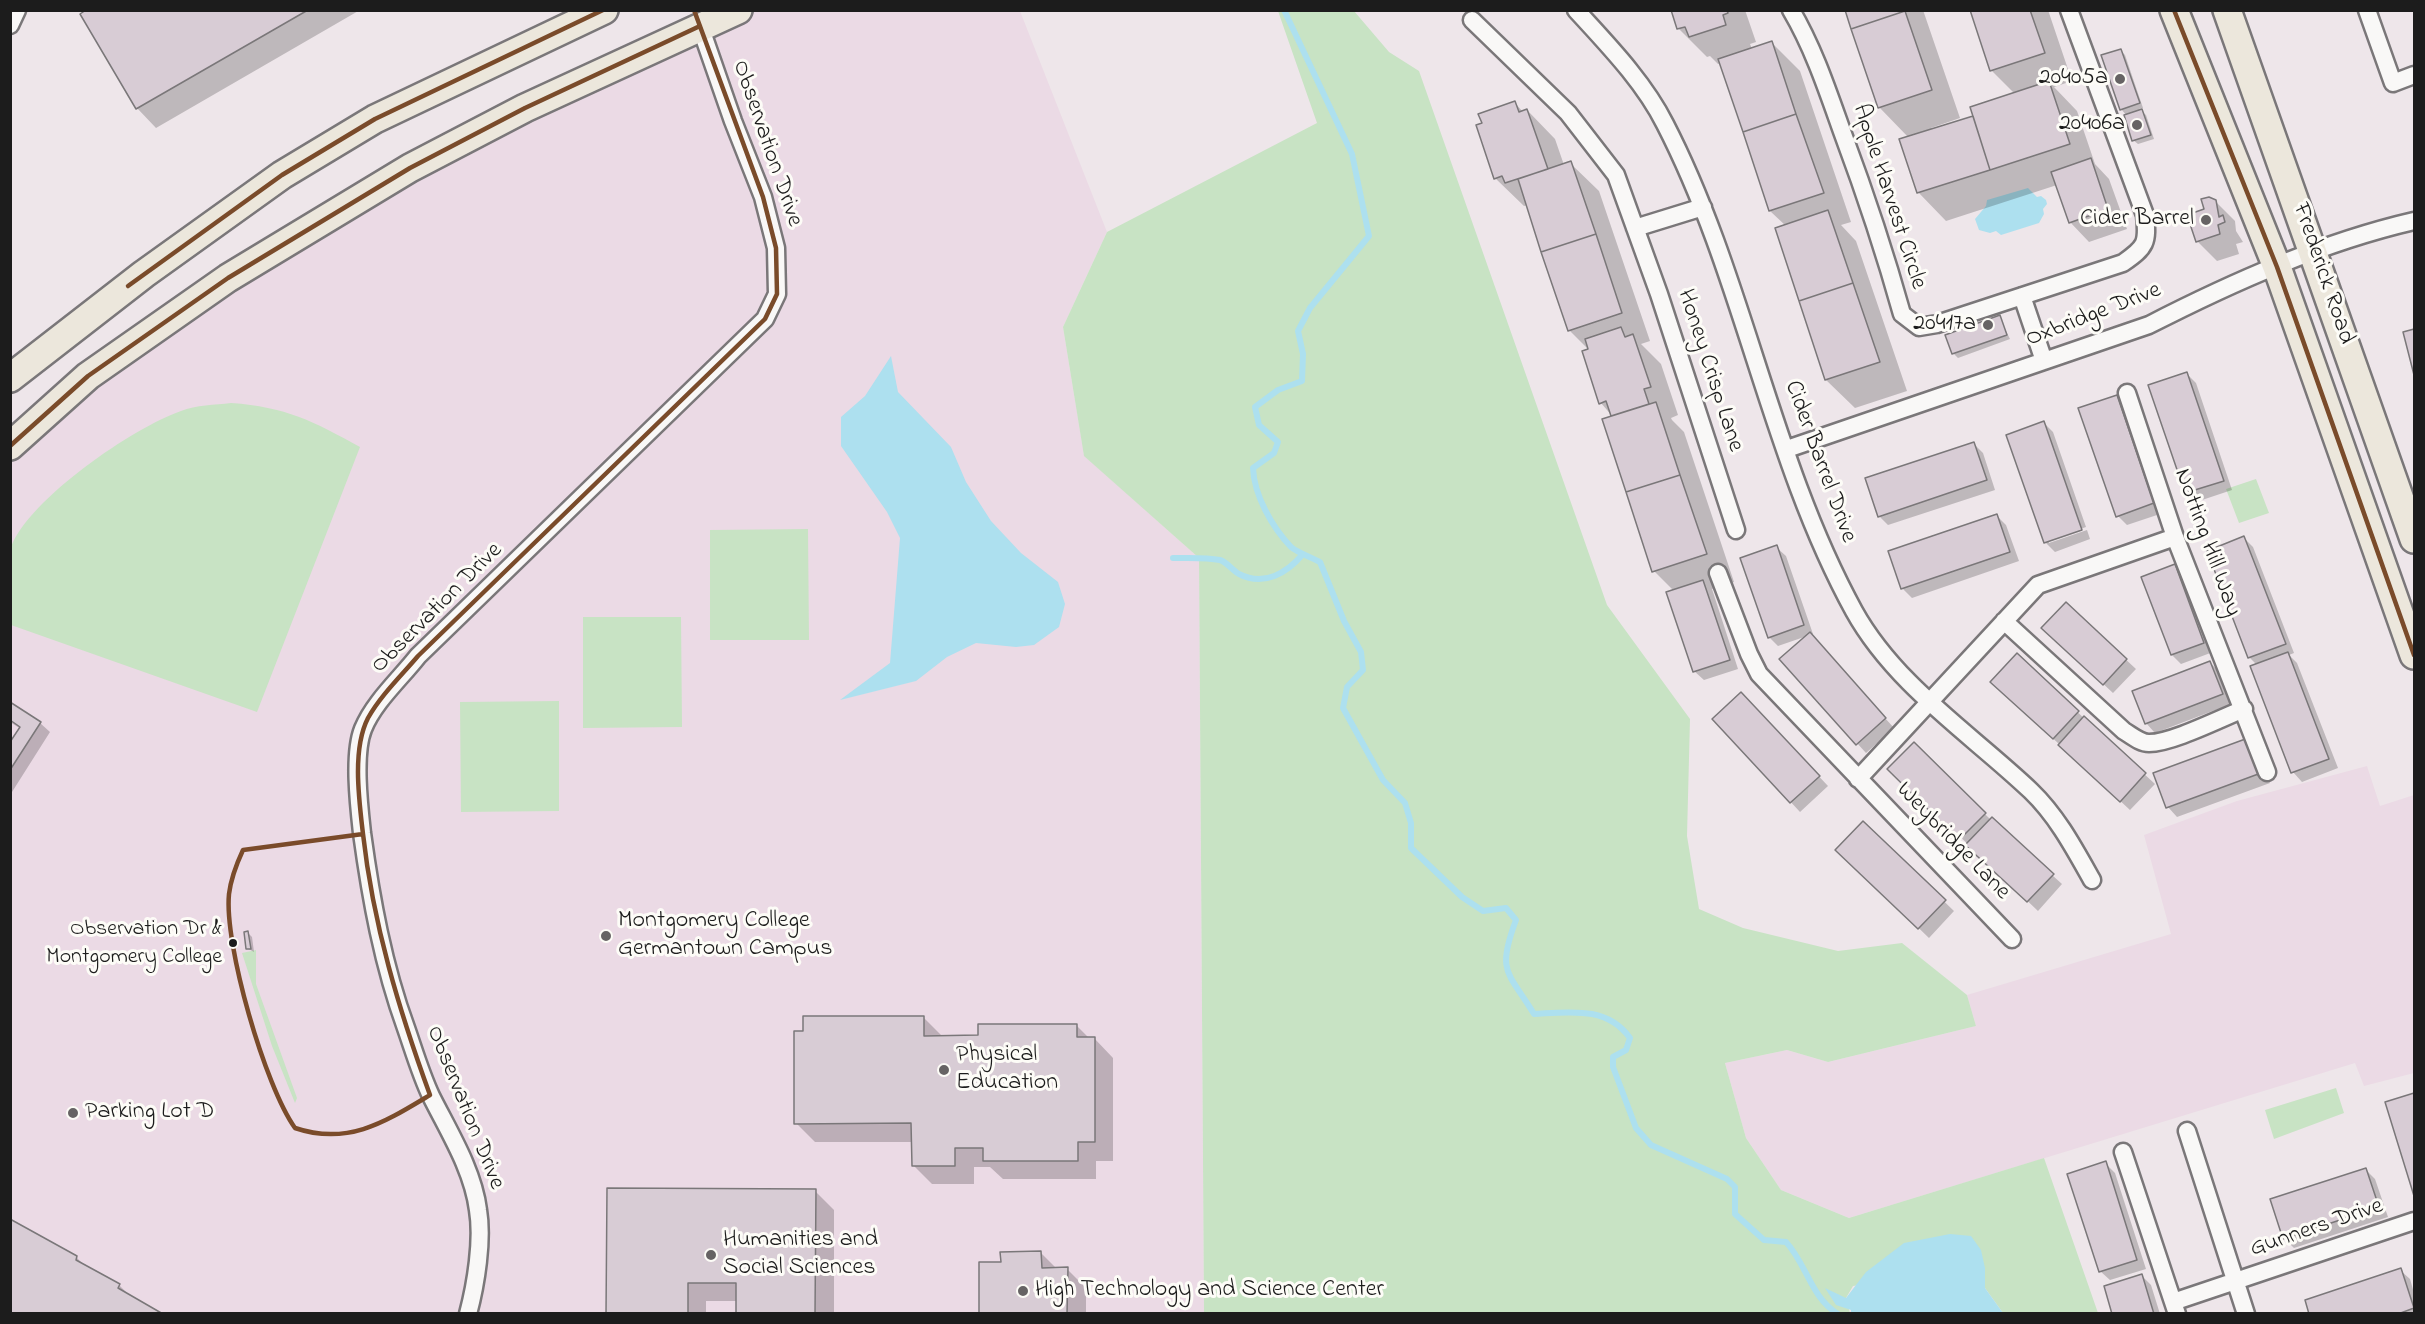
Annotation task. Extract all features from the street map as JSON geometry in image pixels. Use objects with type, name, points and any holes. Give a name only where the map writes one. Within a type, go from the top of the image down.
[{"type":"main road","points":[[10,378],[144,274],[282,175],[375,119],[604,10]]},
{"type":"main road","points":[[10,446],[88,376],[228,278],[410,168],[525,108],[738,10]]},
{"type":"main road","name":"Frederick Road","points":[[2174,10],[2277,267],[2415,655]]},
{"type":"main road","name":"Frederick Road","points":[[2227,10],[2415,539]]},
{"type":"street","points":[[10,25],[17,10]]},
{"type":"street","name":"Cider Barrel Drive","points":[[1576,10],[1620,58],[1664,122],[1703,207],[1786,449],[1831,565],[1855,613],[1910,683],[2032,792],[2060,824],[2092,880]]},
{"type":"street","name":"Apple Harvest Circle","points":[[1791,10],[1807,38],[1833,105],[1902,314],[1918,327],[1937,324],[2123,263],[2139,252],[2148,238],[2145,215],[2069,10]]},
{"type":"street","points":[[2367,10],[2393,83],[2415,75]]},
{"type":"street","name":"Honey Crisp Lane","points":[[1472,20],[1568,113],[1616,175],[1736,530]]},
{"type":"street","name":"Observation Drive","points":[[468,1314],[477,1269],[478,1210],[464,1164],[427,1085],[384,958],[369,886],[360,815],[358,755],[363,730],[377,706],[418,656],[765,319],[777,294],[776,248],[763,197],[733,121],[700,26]]},
{"type":"street","points":[[1635,228],[1703,207]]},
{"type":"street","name":"Oxbridge Drive","points":[[1786,449],[2149,324],[2196,301],[2277,267],[2415,221]]},
{"type":"street","points":[[2022,296],[2044,362]]},
{"type":"street","name":"Notting Hill Way","points":[[2127,393],[2175,537],[2267,772]]},
{"type":"street","name":"Weybridge Lane","points":[[1858,779],[2038,585],[2175,537]]},
{"type":"street","name":"Weybridge Lane","points":[[1719,573],[1749,654],[1759,674],[2012,939]]},
{"type":"street","points":[[2004,621],[2116,724],[2138,740],[2149,743],[2170,738],[2244,709]]},
{"type":"street","points":[[2187,1131],[2246,1314]]},
{"type":"street","points":[[2123,1152],[2175,1308]]},
{"type":"street","name":"Gunners Drive","points":[[2175,1308],[2235,1282],[2415,1221]]},
{"type":"shaded area","name":"Montgomery College Germantown Campus","points":[[743,11],[1020,11],[1107,232],[1063,327],[1084,455],[1199,558],[1204,1313],[11,1313],[10,446],[88,376],[410,168]]},
{"type":"shaded area","points":[[2367,766],[2380,806],[2414,795],[2414,1073],[2364,1086],[2355,1063],[1849,1218],[1781,1190],[1746,1138],[1725,1063],[1787,1050],[1828,1062],[1976,1026],[1967,995],[2171,934],[2144,835],[2237,801]]},
{"type":"green space","points":[[1278,11],[1354,11],[1389,52],[1419,71],[1607,605],[1690,719],[1687,836],[1699,909],[1743,928],[1838,951],[1902,943],[1967,995],[1976,1026],[1828,1062],[1787,1050],[1725,1063],[1746,1138],[1781,1190],[1849,1218],[2044,1158],[2098,1313],[2003,1313],[1985,1288],[1985,1268],[1853,1286],[1846,1298],[1850,1313],[1204,1313],[1199,558],[1084,456],[1063,327],[1107,232],[1317,123]]},
{"type":"green space","points":[[231,403],[284,412],[328,430],[360,447],[257,712],[11,625],[9,573],[11,547],[22,528],[39,508],[85,467],[137,432],[187,409]]},
{"type":"green space","points":[[2256,479],[2269,513],[2239,523],[2226,489]]},
{"type":"green space","points":[[808,529],[809,640],[710,640],[710,530]]},
{"type":"green space","points":[[583,617],[681,617],[682,727],[583,728]]},
{"type":"green space","points":[[559,701],[559,811],[461,812],[460,702]]},
{"type":"green space","points":[[256,950],[256,984],[297,1098],[295,1103],[272,1046],[242,953]]},
{"type":"green space","points":[[2336,1088],[2344,1113],[2274,1139],[2265,1110]]},
{"type":"water","points":[[2028,188],[2037,197],[2041,196],[2046,200],[2044,214],[2039,223],[2001,235],[1996,231],[1990,233],[1979,230],[1975,219],[1986,206],[1987,200]]},
{"type":"water","points":[[891,356],[898,392],[951,447],[966,482],[991,521],[1021,553],[1058,582],[1065,604],[1059,627],[1034,645],[1016,647],[976,643],[947,657],[916,681],[840,700],[890,663],[900,538],[887,512],[841,446],[841,417],[865,396]]},
{"type":"water","points":[[1950,1234],[1971,1236],[1981,1250],[1985,1268],[1985,1288],[2003,1313],[1851,1313],[1851,1310],[1836,1305],[1825,1288],[1846,1298],[1866,1272],[1904,1243]]},
{"type":"building","points":[[86,10],[308,10],[136,109],[80,14]]},
{"type":"building","points":[[1671,10],[1727,10],[1728,13],[1723,15],[1726,25],[1689,37],[1685,27],[1677,29]]},
{"type":"building","points":[[1845,10],[1905,10],[1905,11],[1851,29]]},
{"type":"building","points":[[1970,10],[2030,10],[2045,53],[1990,71]]},
{"type":"building","points":[[1905,11],[1932,90],[1878,108],[1851,29]]},
{"type":"building","points":[[1772,41],[1796,114],[1743,132],[1718,59]]},
{"type":"building","name":"20405a","points":[[2121,49],[2140,103],[2120,110],[2101,55]]},
{"type":"building","points":[[2049,81],[2070,144],[1990,170],[1970,107]]},
{"type":"building","points":[[1515,101],[1519,112],[1527,109],[1548,169],[1505,183],[1502,176],[1494,179],[1476,125],[1482,123],[1478,114]]},
{"type":"building","name":"20406a","points":[[2142,109],[2151,135],[2132,141],[2124,115]]},
{"type":"building","points":[[1796,114],[1824,193],[1769,211],[1743,132]]},
{"type":"building","points":[[1973,116],[1990,170],[1917,193],[1899,139]]},
{"type":"building","points":[[2091,158],[2108,209],[2069,223],[2051,172]]},
{"type":"building","points":[[1571,161],[1596,234],[1541,252],[1518,179]]},
{"type":"building","name":"Cider Barrel","points":[[2209,197],[2216,200],[2219,217],[2223,215],[2225,222],[2218,225],[2220,234],[2196,242],[2187,215],[2204,209],[2201,199]]},
{"type":"building","points":[[1828,210],[1853,283],[1799,301],[1775,228]]},
{"type":"building","points":[[1596,234],[1622,313],[1568,331],[1541,252]]},
{"type":"building","points":[[1853,283],[1880,362],[1825,380],[1799,301]]},
{"type":"building","name":"20417a","points":[[2000,315],[2007,335],[1952,354],[1945,335]]},
{"type":"building","points":[[1621,327],[1625,337],[1633,334],[1651,387],[1644,389],[1649,404],[1611,416],[1606,401],[1599,404],[1582,351],[1588,349],[1585,339]]},
{"type":"building","points":[[2414,329],[2414,375],[2403,332]]},
{"type":"building","points":[[2187,372],[2224,481],[2185,493],[2148,385]]},
{"type":"building","points":[[2117,395],[2154,503],[2116,517],[2078,408]]},
{"type":"building","points":[[1656,402],[1680,475],[1626,492],[1602,419]]},
{"type":"building","points":[[2044,421],[2082,530],[2044,543],[2006,435]]},
{"type":"building","points":[[1974,442],[1987,480],[1878,517],[1865,478]]},
{"type":"building","points":[[1680,475],[1707,554],[1652,572],[1626,492]]},
{"type":"building","points":[[1997,514],[2010,552],[1901,589],[1888,551]]},
{"type":"building","points":[[2244,536],[2286,644],[2248,658],[2207,551]]},
{"type":"building","points":[[1777,545],[1804,625],[1768,638],[1740,558]]},
{"type":"building","points":[[2175,564],[2204,643],[2171,655],[2141,577]]},
{"type":"building","points":[[1703,580],[1730,660],[1693,672],[1666,592]]},
{"type":"building","points":[[2066,602],[2127,659],[2103,685],[2041,628]]},
{"type":"building","points":[[1810,632],[1886,718],[1856,745],[1779,659]]},
{"type":"building","points":[[2288,652],[2329,759],[2291,773],[2250,666]]},
{"type":"building","points":[[2017,653],[2079,711],[2053,739],[1990,682]]},
{"type":"building","points":[[2210,661],[2223,694],[2145,724],[2132,691]]},
{"type":"building","points":[[1741,692],[1820,776],[1790,803],[1712,719]]},
{"type":"building","points":[[10,702],[41,722],[10,770],[10,742],[20,727],[10,720]]},
{"type":"building","points":[[2084,716],[2146,773],[2120,802],[2058,745]]},
{"type":"building","points":[[2248,738],[2261,773],[2166,808],[2153,773]]},
{"type":"building","points":[[1914,742],[1986,813],[1959,840],[1887,769]]},
{"type":"building","points":[[1992,817],[2054,874],[2027,902],[1965,845]]},
{"type":"building","points":[[1863,821],[1946,900],[1918,929],[1835,850]]},
{"type":"building","points":[[248,931],[251,949],[246,949],[244,932]]},
{"type":"building","name":"Physical Education","points":[[803,1016],[924,1016],[924,1036],[978,1035],[978,1024],[1077,1024],[1077,1037],[1095,1037],[1095,1142],[1078,1142],[1078,1161],[983,1161],[983,1148],[955,1148],[955,1166],[912,1166],[911,1123],[794,1124],[794,1031],[803,1031]]},
{"type":"building","points":[[2414,1093],[2414,1196],[2385,1102]]},
{"type":"building","points":[[2106,1161],[2137,1260],[2099,1272],[2067,1174]]},
{"type":"building","points":[[2366,1168],[2379,1207],[2283,1239],[2270,1199]]},
{"type":"building","name":"Humanities and Social Sciences","points":[[607,1188],[816,1189],[815,1314],[736,1314],[736,1283],[688,1283],[688,1314],[606,1314]]},
{"type":"building","points":[[10,1219],[77,1256],[76,1260],[120,1284],[118,1288],[163,1314],[10,1314]]},
{"type":"building","name":"High Technology and Science Center","points":[[1041,1251],[1042,1268],[1068,1267],[1067,1314],[979,1314],[979,1262],[1001,1262],[1000,1252]]},
{"type":"building","points":[[2401,1268],[2414,1308],[2398,1314],[2309,1314],[2305,1300]]},
{"type":"building","points":[[2142,1274],[2154,1314],[2112,1314],[2104,1286]]},
{"type":"waterway","points":[[1284,10],[1352,154],[1369,236],[1310,308],[1298,331],[1303,354],[1302,381],[1278,390],[1255,407],[1259,425],[1278,442],[1274,453],[1253,468],[1260,500],[1265,510],[1291,547],[1320,562],[1344,621],[1361,652],[1363,670],[1347,687],[1343,708],[1383,780],[1405,803],[1411,823],[1411,848],[1462,897],[1483,911],[1506,908],[1516,920],[1510,937],[1506,962],[1512,979],[1534,1014],[1587,1013],[1610,1020],[1621,1028],[1630,1038],[1626,1050],[1613,1057],[1613,1067],[1636,1128],[1651,1145],[1727,1179],[1735,1187],[1735,1214],[1764,1240],[1786,1242],[1821,1299],[1838,1314]]},
{"type":"waterway","points":[[1173,558],[1220,560],[1239,574],[1257,579],[1282,572],[1303,554]]},
{"type":"transit line","points":[[128,286],[282,175],[375,119],[603,10]]},
{"type":"transit line","points":[[363,834],[358,759],[363,730],[379,701],[418,656],[765,319],[777,294],[776,248],[763,197],[694,10]]},
{"type":"transit line","points":[[2174,10],[2277,267],[2414,655]]},
{"type":"transit line","points":[[10,446],[88,376],[228,278],[410,168],[525,108],[700,26]]},
{"type":"transit line","points":[[363,834],[380,934],[408,1031],[430,1095],[366,1128],[349,1133],[314,1133],[295,1128],[271,1081],[240,979],[229,917],[229,894],[234,872],[243,850],[363,834]]},
{"type":"place","name":"20405a","points":[[2120,79]]},
{"type":"place","name":"20406a","points":[[2137,125]]},
{"type":"place","name":"Cider Barrel","points":[[2206,220]]},
{"type":"place","name":"20417a","points":[[1988,325]]},
{"type":"place","name":"Montgomery College Germantown Campus","points":[[606,936]]},
{"type":"place","name":"Observation Dr & Montgomery College","points":[[233,943]]},
{"type":"place","name":"Physical Education","points":[[944,1070]]},
{"type":"place","name":"Parking Lot D","points":[[73,1113]]},
{"type":"place","name":"Humanities and Social Sciences","points":[[711,1255]]},
{"type":"place","name":"High Technology and Science Center","points":[[1023,1291]]}]
